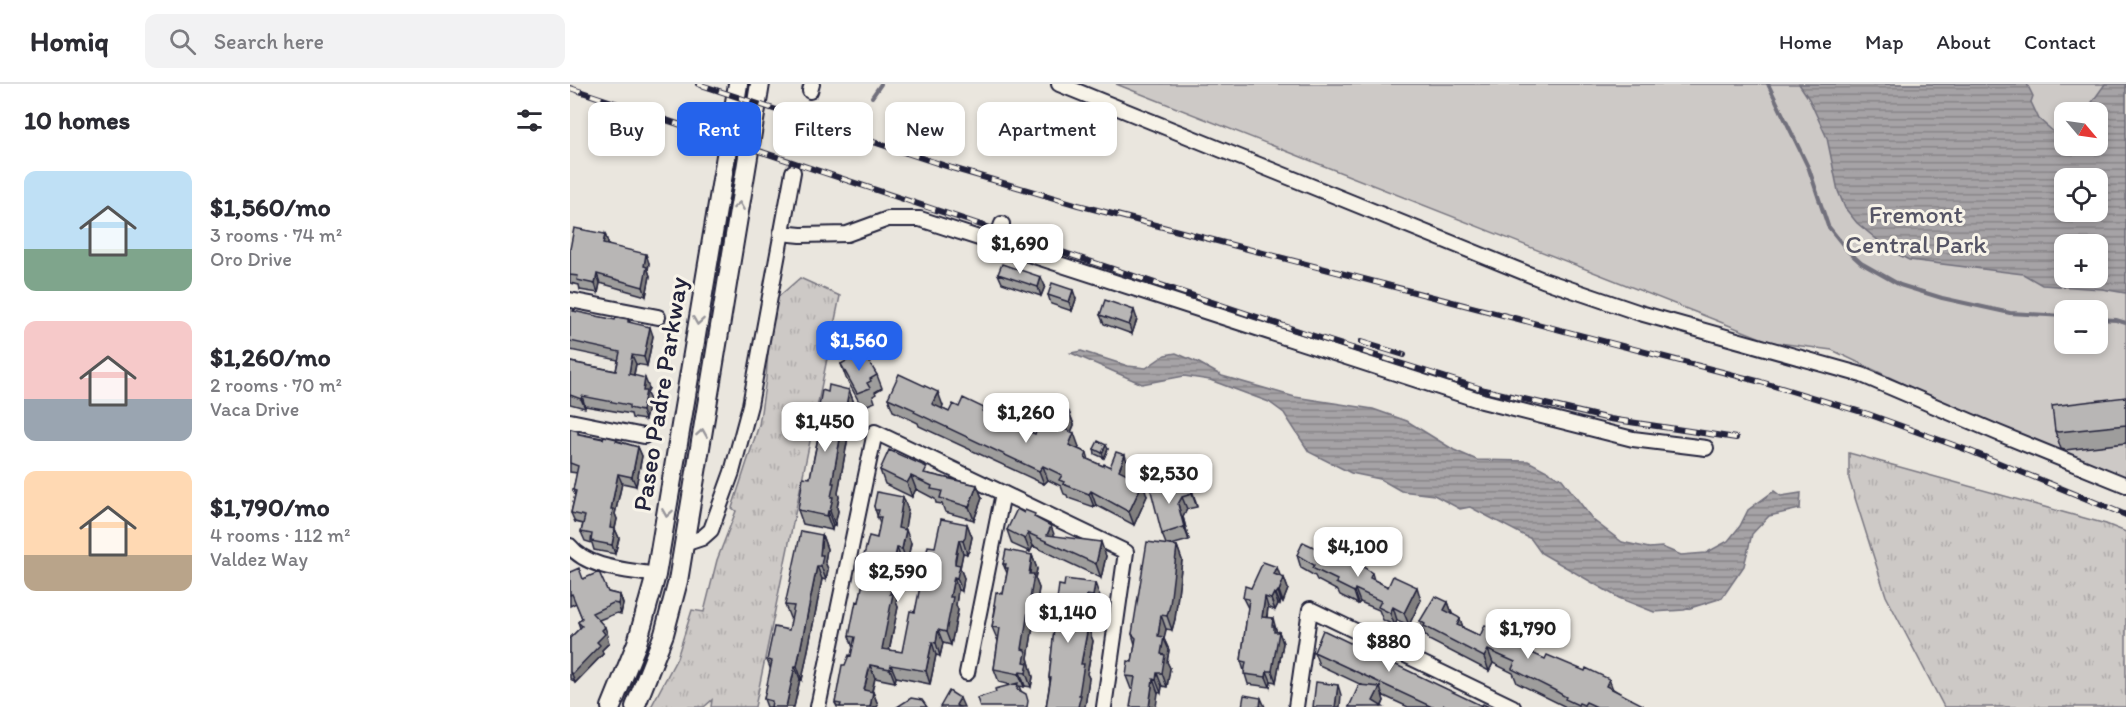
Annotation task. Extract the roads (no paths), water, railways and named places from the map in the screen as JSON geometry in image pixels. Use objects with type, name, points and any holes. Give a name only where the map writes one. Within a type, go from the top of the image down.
[{"type":"main road","name":"Paseo Padre Parkway","points":[[611,707],[637,643],[656,575],[738,84]]},
{"type":"main road","name":"Paseo Padre Parkway","points":[[634,707],[647,680],[669,619],[684,544],[760,84]]},
{"type":"main road","points":[[647,680],[653,638],[663,600],[662,589],[656,575]]},
{"type":"street","points":[[1059,84],[1543,280],[1640,314],[1862,375],[2126,484]]},
{"type":"street","points":[[684,544],[702,538],[711,530],[732,472],[750,405],[793,172]]},
{"type":"street","points":[[781,233],[848,234],[888,219],[909,217],[929,221],[1482,402],[1633,439],[1706,448]]},
{"type":"street","points":[[995,243],[1002,224]]},
{"type":"street","points":[[570,300],[658,317]]},
{"type":"street","points":[[570,421],[644,436]]},
{"type":"street","points":[[818,707],[875,432],[1126,552],[1104,707]]},
{"type":"street","points":[[967,673],[1003,493]]},
{"type":"street","points":[[570,546],[578,555],[604,565],[656,575]]},
{"type":"street","points":[[1296,707],[1310,609],[1513,707]]},
{"type":"waterway","points":[[872,97],[881,84]]},
{"type":"waterway","points":[[1768,84],[1809,169],[1828,226],[1861,263],[1900,285],[1942,298],[2010,313],[2054,315]]},
{"type":"waterway","points":[[2108,320],[2126,323]]},
{"type":"railway","points":[[698,84],[952,168],[1078,205],[1761,382],[1868,414],[1970,451],[2126,515]]},
{"type":"railway","points":[[570,88],[1314,336],[1485,390],[1610,419],[1736,438]]},
{"type":"railway","points":[[1361,342],[1404,355]]},
{"type":"park label","name":"Fremont Central Park","points":[[1916,229]]}]
